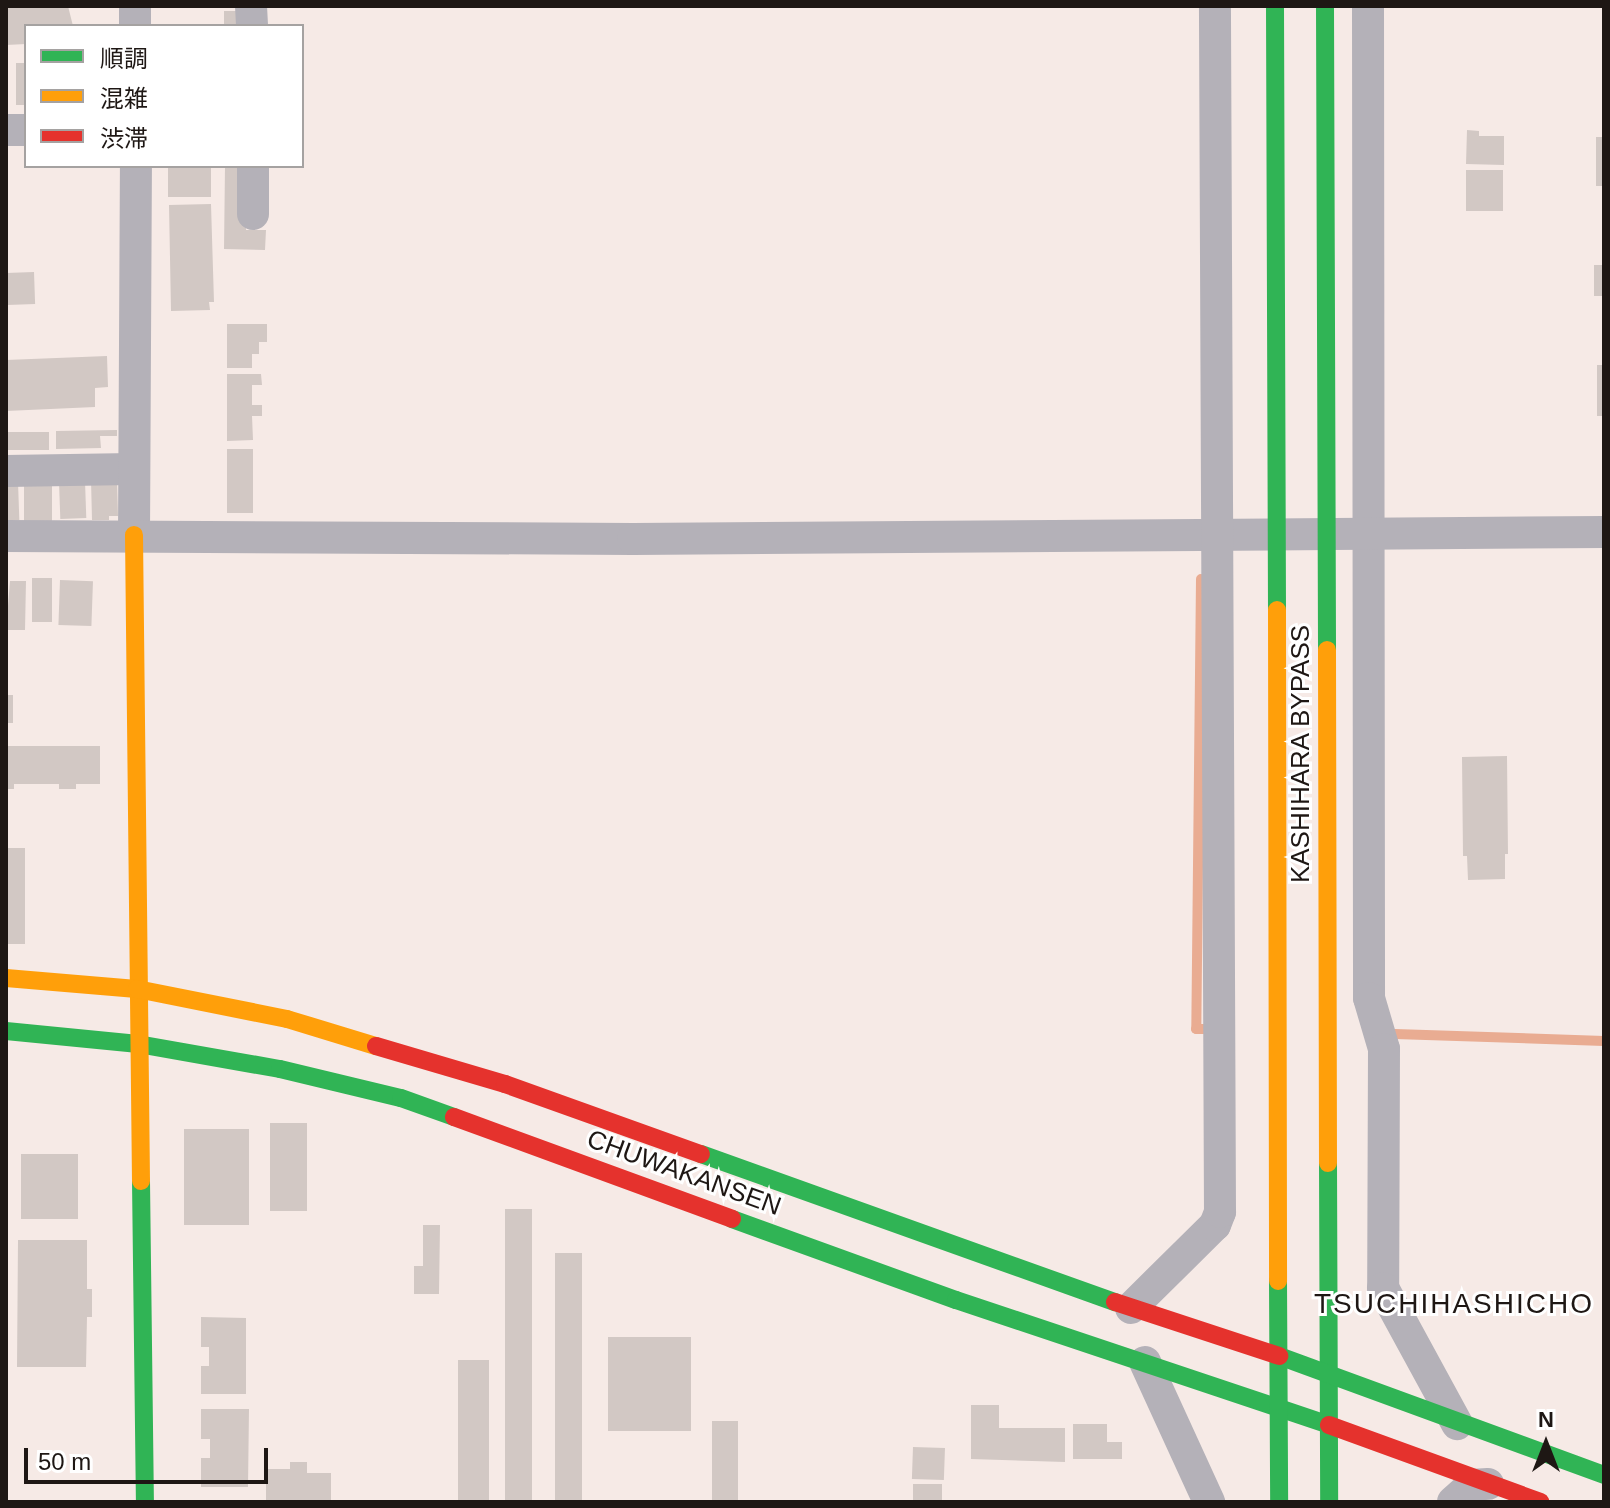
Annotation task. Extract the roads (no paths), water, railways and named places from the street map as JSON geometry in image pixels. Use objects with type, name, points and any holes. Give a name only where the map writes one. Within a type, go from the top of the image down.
[{"type":"main road","name":"KASHIHARA BYPASS","points":[[1275,6],[1279,1502]]},
{"type":"main road","name":"KASHIHARA BYPASS","points":[[1325,6],[1329,1502]]},
{"type":"main road","points":[[134,535],[145,1502]]},
{"type":"main road","name":"CHUWAKANSEN","points":[[6,978],[137,989],[287,1019],[505,1084],[1131,1308],[1330,1373],[1457,1424],[1604,1475]]},
{"type":"main road","name":"CHUWAKANSEN","points":[[6,1031],[138,1044],[280,1069],[401,1098],[956,1300],[1279,1406],[1540,1502]]},
{"type":"street","points":[[1131,1308],[1215,1225],[1220,1212],[1215,6]]},
{"type":"street","points":[[1368,6],[1369,998],[1384,1049],[1383,1288],[1457,1424]]},
{"type":"street","points":[[134,535],[136,168]]},
{"type":"street","points":[[253,168],[253,214]]},
{"type":"street","points":[[6,471],[133,469]]},
{"type":"street","points":[[6,536],[649,539],[1604,532]]},
{"type":"street","points":[[1145,1362],[1209,1502]]},
{"type":"street","points":[[1453,1502],[1472,1485],[1488,1484]]},
{"type":"waterway","points":[[1201,579],[1196,1029],[1208,1029]]},
{"type":"waterway","points":[[1395,1034],[1604,1041]]},
{"type":"district","name":"TSUCHIHASHICHO","points":[[1454,1304]]}]
